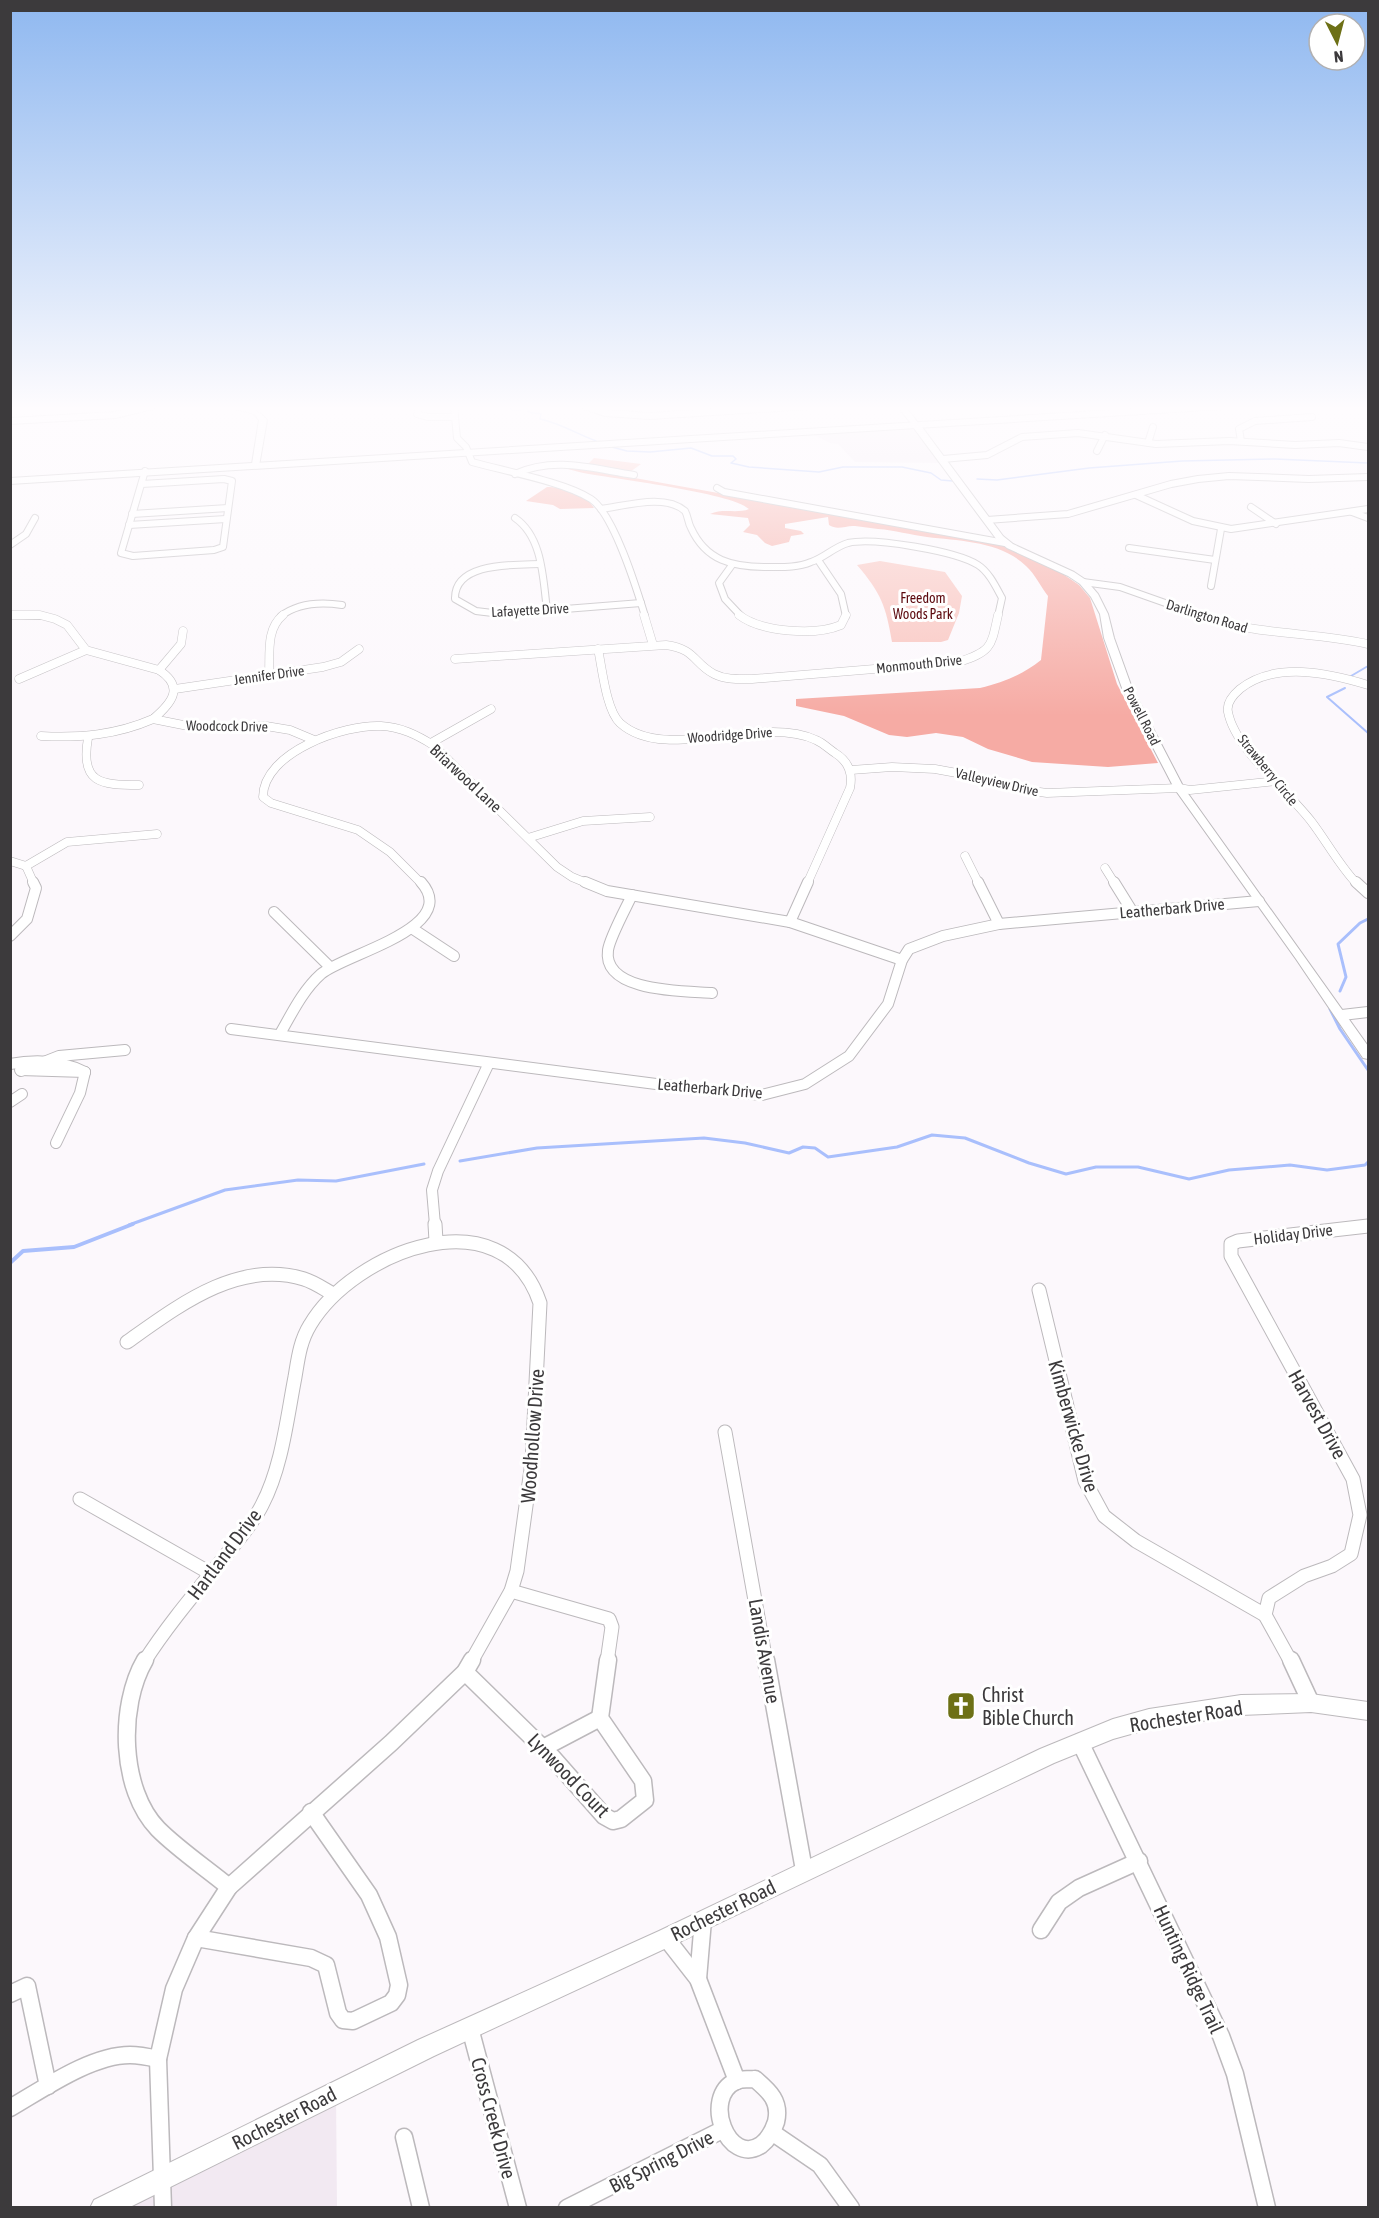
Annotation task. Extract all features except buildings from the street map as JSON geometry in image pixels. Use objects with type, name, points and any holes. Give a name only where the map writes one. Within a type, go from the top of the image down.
[{"type":"street","points":[[133,510],[121,553],[126,555],[214,550],[224,547],[228,510]]},
{"type":"street","points":[[132,514],[204,510]]},
{"type":"street","points":[[601,510],[626,557],[653,645]]},
{"type":"street","name":"Monmouth Drive","points":[[455,659],[653,645],[675,646],[690,650],[712,673],[742,679],[959,662],[984,653],[992,643],[1002,598],[987,573],[975,563],[956,557],[866,541],[843,546],[818,560],[785,565],[732,566],[713,558],[706,552],[690,526],[684,510]]},
{"type":"street","points":[[813,510],[1005,543]]},
{"type":"street","name":"Powell Road","points":[[979,510],[1005,543],[1060,568],[1083,582],[1098,600],[1127,688],[1179,788],[1342,1015],[1368,1055]]},
{"type":"street","points":[[987,520],[1068,514],[1084,510]]},
{"type":"street","points":[[1168,510],[1193,521],[1221,529],[1239,529],[1365,510]]},
{"type":"street","points":[[1255,510],[1276,524]]},
{"type":"street","points":[[1352,512],[1368,518]]},
{"type":"street","points":[[10,545],[19,542],[35,518]]},
{"type":"street","points":[[515,518],[524,523],[537,551],[547,610]]},
{"type":"street","points":[[129,525],[226,519]]},
{"type":"street","points":[[1211,586],[1221,529]]},
{"type":"street","points":[[1129,548],[1215,560]]},
{"type":"street","points":[[732,566],[719,583],[727,601],[740,616],[753,623],[776,629],[818,630],[837,627],[846,617],[842,597],[818,560]]},
{"type":"street","name":"Lafayette Drive","points":[[540,564],[482,569],[460,580],[455,587],[454,595],[464,606],[501,614],[641,603]]},
{"type":"street","name":"Darlington Road","points":[[1083,582],[1113,584],[1213,621],[1246,629],[1337,638],[1368,644]]},
{"type":"street","points":[[269,674],[272,630],[281,617],[288,612],[309,605],[342,605]]},
{"type":"street","points":[[10,615],[40,615],[61,621],[67,625],[86,650],[159,670],[169,676],[175,688]]},
{"type":"street","points":[[159,670],[181,644],[183,631]]},
{"type":"street","name":"Jennifer Drive","points":[[175,688],[334,665],[359,649]]},
{"type":"street","name":"Woodridge Drive","points":[[598,649],[615,717],[632,731],[647,736],[674,739],[767,732],[790,733],[819,742],[835,751],[851,770]]},
{"type":"street","points":[[19,679],[86,650]]},
{"type":"street","name":"Strawberry Circle","points":[[1368,685],[1329,676],[1287,673],[1253,681],[1238,690],[1229,703],[1228,712],[1241,739],[1310,820],[1348,872],[1368,893]]},
{"type":"street","name":"Woodcock Drive","points":[[153,719],[167,706],[175,688]]},
{"type":"street","points":[[431,743],[491,709]]},
{"type":"street","points":[[41,736],[88,738],[118,733],[153,719]]},
{"type":"street","name":"Woodcock Drive","points":[[153,719],[198,728],[266,726],[290,730],[314,740]]},
{"type":"street","name":"Briarwood Lane","points":[[413,929],[426,916],[430,894],[388,850],[359,830],[276,806],[263,797],[263,786],[273,772],[288,758],[314,740],[347,728],[372,726],[399,730],[431,743],[557,867],[591,886],[790,922],[902,960]]},
{"type":"street","points":[[88,738],[84,753],[84,766],[93,778],[111,784],[140,785]]},
{"type":"street","name":"Valleyview Drive","points":[[851,770],[885,767],[943,770],[1036,792],[1179,788],[1190,790],[1274,779]]},
{"type":"street","points":[[790,922],[850,788],[851,770]]},
{"type":"street","points":[[528,838],[583,821],[650,817]]},
{"type":"street","points":[[10,861],[26,866],[67,842],[158,834]]},
{"type":"street","points":[[965,856],[999,924]]},
{"type":"street","points":[[10,936],[27,919],[36,888],[26,866]]},
{"type":"street","points":[[1105,868],[1132,911]]},
{"type":"street","points":[[632,895],[608,950],[607,958],[616,974],[642,986],[712,993]]},
{"type":"street","name":"Leatherbark Drive","points":[[231,1029],[687,1088],[762,1095],[805,1084],[849,1056],[888,1004],[902,960],[909,949],[943,936],[999,924],[1259,901]]},
{"type":"street","points":[[274,912],[330,967]]},
{"type":"street","points":[[280,1034],[304,991],[330,967],[413,929],[454,956]]},
{"type":"street","points":[[1342,1015],[1368,1012]]},
{"type":"street","points":[[16,1070],[63,1054],[125,1050]]},
{"type":"street","points":[[10,1064],[38,1061],[71,1064],[85,1072]]},
{"type":"street","points":[[436,1241],[432,1190],[438,1171],[489,1063]]},
{"type":"street","points":[[16,1070],[85,1072]]},
{"type":"street","points":[[56,1143],[80,1093],[85,1072]]},
{"type":"street","points":[[10,1102],[22,1094]]},
{"type":"street","name":"Holiday Drive","points":[[1231,1256],[1231,1244],[1238,1241],[1368,1226]]},
{"type":"street","name":"Hartland Drive","points":[[229,1887],[148,1819],[131,1779],[126,1745],[130,1711],[140,1669],[262,1505],[272,1481],[302,1341],[333,1294],[357,1275],[374,1266],[436,1241]]},
{"type":"street","name":"Woodhollow Drive","points":[[163,2208],[164,2179],[158,2059],[174,1989],[196,1938],[229,1887],[407,1728],[465,1672],[511,1591],[517,1571],[532,1462],[540,1303],[528,1271],[509,1256],[490,1246],[436,1241]]},
{"type":"street","name":"Harvest Drive","points":[[1231,1256],[1340,1451],[1353,1479],[1360,1515],[1351,1554],[1332,1566],[1304,1576],[1269,1598],[1265,1616]]},
{"type":"street","points":[[128,1342],[185,1300],[220,1283],[245,1276],[290,1276],[308,1281],[333,1294]]},
{"type":"street","name":"Kimberwicke Drive","points":[[1039,1290],[1085,1481],[1104,1516],[1136,1540],[1265,1616]]},
{"type":"street","name":"Landis Avenue","points":[[725,1431],[804,1870]]},
{"type":"street","points":[[80,1499],[210,1573]]},
{"type":"street","points":[[511,1591],[609,1619],[612,1626],[600,1718],[543,1748]]},
{"type":"street","points":[[1265,1616],[1286,1650],[1311,1703]]},
{"type":"street","name":"Lynwood Court","points":[[465,1672],[543,1748],[604,1816],[613,1821],[621,1819],[645,1800],[645,1791],[643,1781],[600,1718]]},
{"type":"street","name":"Rochester Road","points":[[102,2208],[470,2028],[1080,1742],[1140,1721],[1195,1710],[1241,1705],[1311,1703],[1368,1711]]},
{"type":"street","name":"Hunting Ridge Trail","points":[[1080,1742],[1221,2036],[1235,2074],[1267,2208]]},
{"type":"street","points":[[196,1938],[312,1958],[326,1965],[338,2013],[343,2020],[353,2021],[391,2003],[397,1995],[399,1986],[388,1937],[369,1895],[311,1812]]},
{"type":"street","points":[[1041,1930],[1059,1902],[1079,1888],[1139,1862]]},
{"type":"street","points":[[699,1979],[703,1920]]},
{"type":"street","points":[[666,1938],[699,1979],[737,2081]]},
{"type":"street","points":[[10,1994],[27,1986],[48,2085]]},
{"type":"street","name":"Cross Creek Drive","points":[[470,2028],[518,2208]]},
{"type":"street","points":[[10,2108],[48,2085],[103,2061],[124,2055],[158,2059]]},
{"type":"street","points":[[755,2079],[770,2091],[777,2112],[773,2133],[762,2145],[747,2150],[733,2144],[722,2130],[719,2110],[724,2092],[737,2081],[755,2079]]},
{"type":"street","name":"Big Spring Drive","points":[[567,2208],[722,2130]]},
{"type":"street","points":[[773,2133],[820,2165],[851,2208]]},
{"type":"street","points":[[404,2137],[421,2208]]},
{"type":"shaded area","points":[[810,510],[1001,544],[1057,570],[1079,585],[1090,598],[1117,684],[1158,763],[1108,767],[1032,762],[988,749],[963,737],[936,733],[907,737],[889,735],[844,716],[796,706],[796,699],[980,688],[1012,677],[1041,660],[1048,596],[1029,569],[1016,558],[992,547],[890,530],[855,526],[836,528],[829,525],[828,517],[785,524],[785,528],[801,531],[804,534],[791,536],[789,542],[772,546],[757,535],[743,532],[750,525],[748,518],[710,514],[720,511]]},
{"type":"shaded area","points":[[336,2092],[337,2207],[94,2207]]},
{"type":"green space","name":"Freedom Woods Park","points":[[880,561],[945,572],[962,596],[959,613],[948,640],[892,642],[881,600],[857,565]]},
{"type":"waterway","points":[[1351,676],[1368,666],[1368,655]]},
{"type":"waterway","points":[[1345,688],[1327,697],[1368,733]]},
{"type":"waterway","points":[[1340,991],[1346,977],[1338,944],[1360,923],[1368,919]]},
{"type":"waterway","points":[[1330,1009],[1340,1029],[1368,1070]]},
{"type":"waterway","points":[[460,1161],[537,1148],[704,1138],[745,1143],[789,1153],[803,1147],[815,1148],[828,1157],[897,1147],[932,1135],[965,1138],[1029,1163],[1066,1174],[1096,1167],[1138,1167],[1189,1179],[1229,1170],[1290,1165],[1327,1170],[1365,1165],[1368,1162]]},
{"type":"waterway","points":[[129,1225],[225,1190],[298,1180],[336,1181],[424,1164]]},
{"type":"waterway","points":[[10,1263],[23,1251],[74,1247],[133,1224]]},
{"type":"place","name":"Christ Bible Church","points":[[961,1706]]}]
